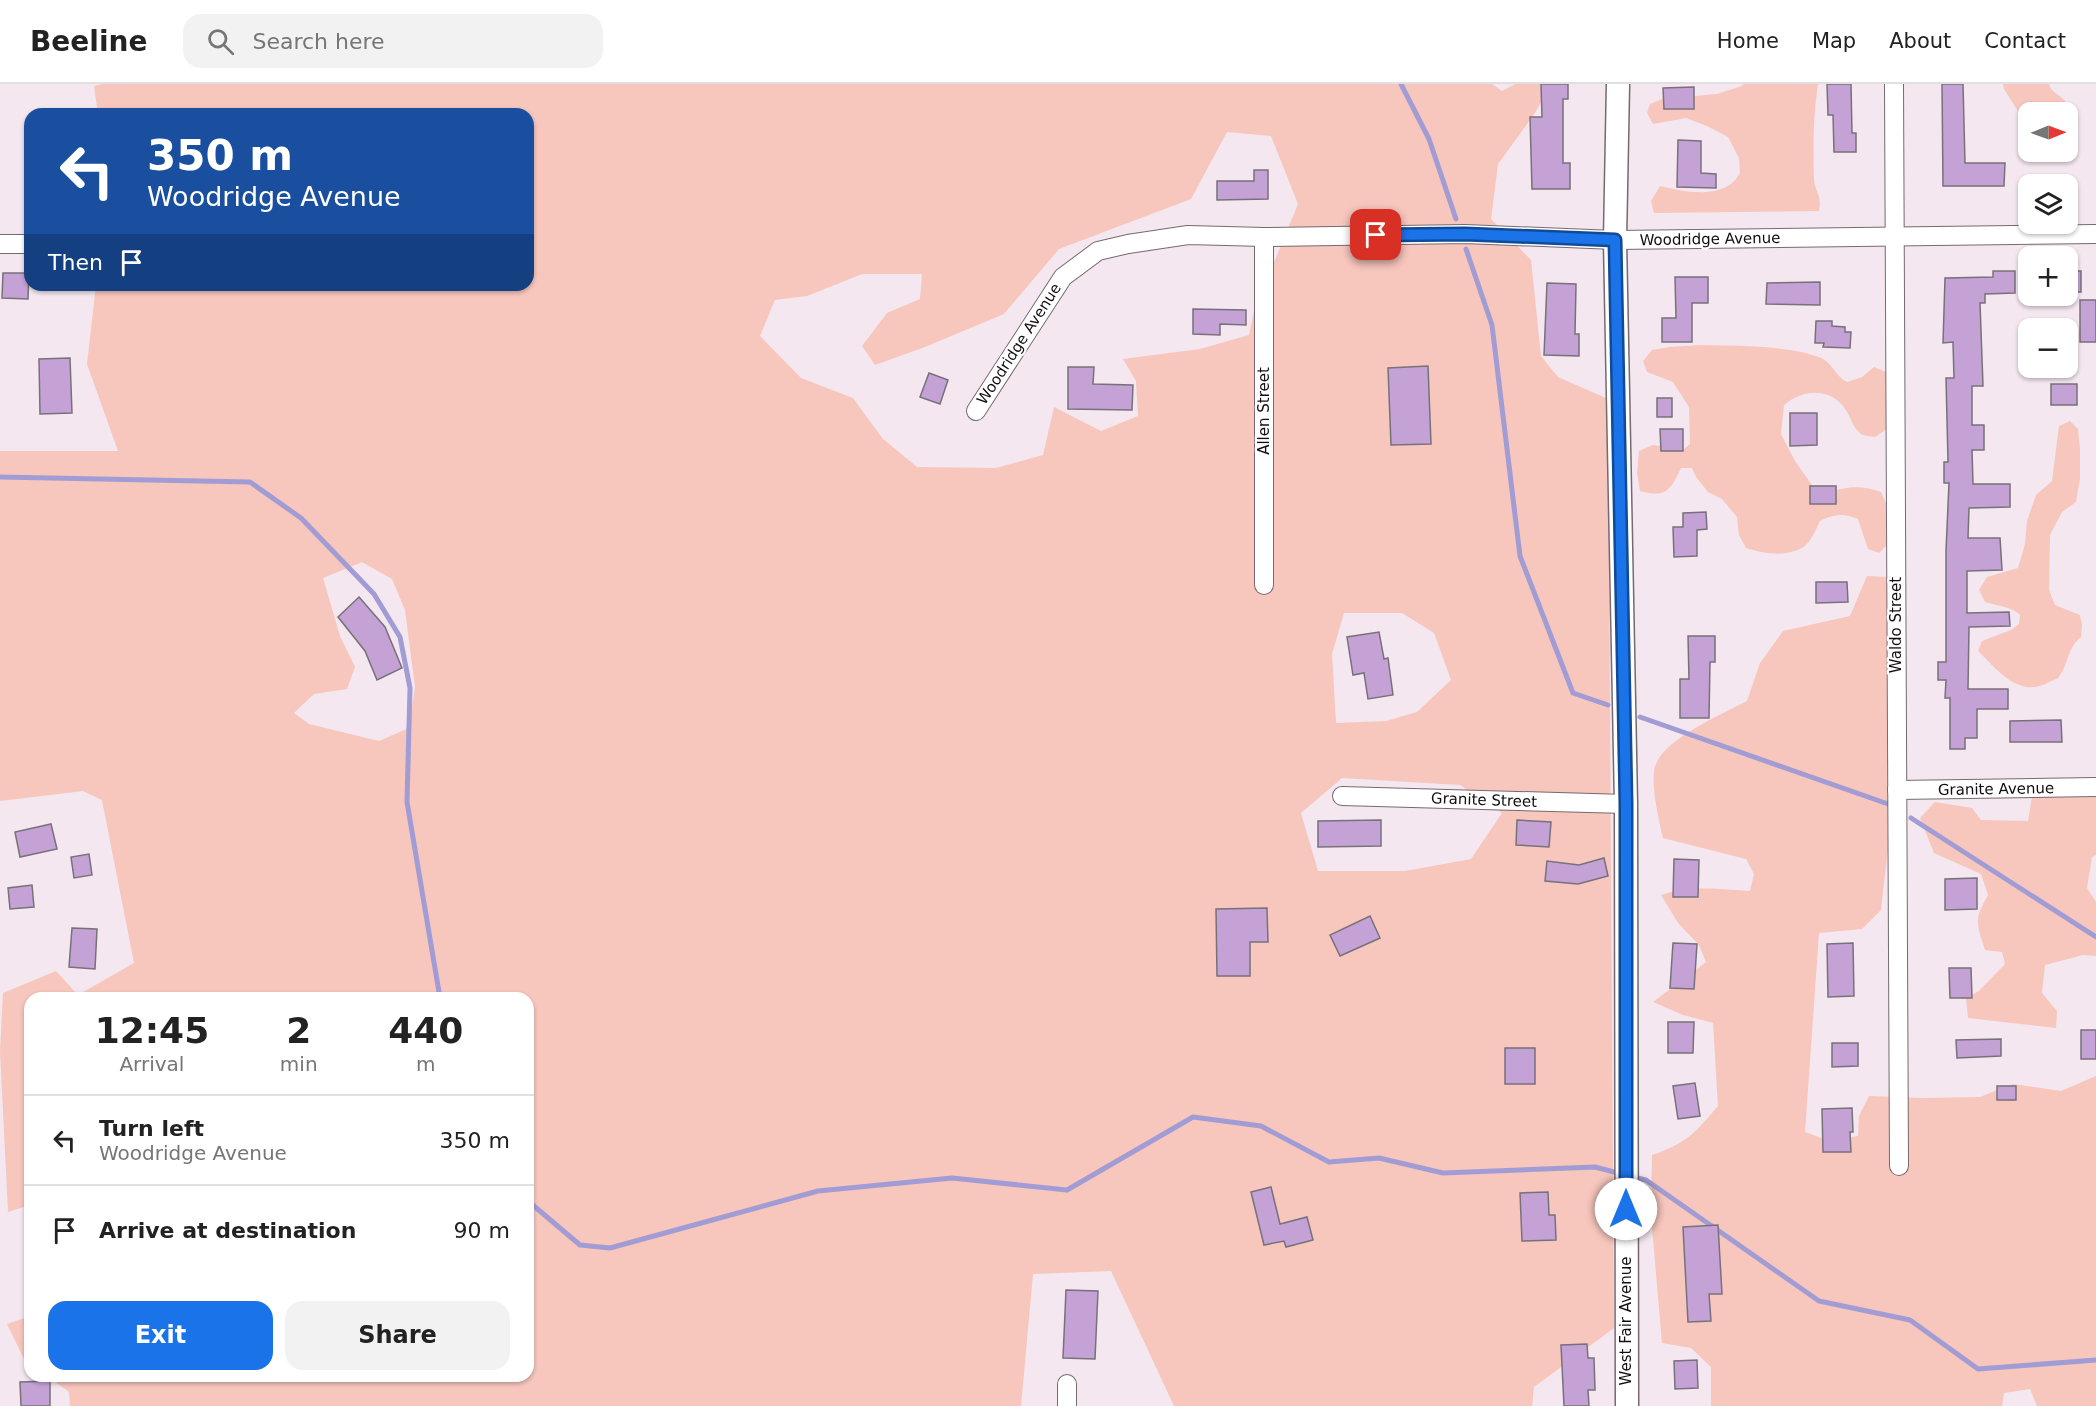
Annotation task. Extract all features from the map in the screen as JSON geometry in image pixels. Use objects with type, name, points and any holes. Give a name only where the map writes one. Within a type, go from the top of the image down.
[{"type":"street","name":"West Fair Avenue","points":[[1618,84],[1615,240],[1626,804],[1627,1406]]},
{"type":"street","name":"Waldo Street","points":[[1894,84],[1899,1167]]},
{"type":"street","name":"Woodridge Avenue","points":[[976,411],[1063,277],[1098,251],[1188,235],[1264,237],[1465,234],[1615,240],[2096,234]]},
{"type":"street","name":"Allen Street","points":[[1264,237],[1264,585]]},
{"type":"street","points":[[0,244],[24,244]]},
{"type":"street","name":"Granite Avenue","points":[[1897,790],[2096,787]]},
{"type":"street","name":"Granite Street","points":[[1342,796],[1626,804]]},
{"type":"street","points":[[1067,1384],[1067,1406]]},
{"type":"shaded area","points":[[102,84],[1492,84],[1502,91],[1515,84],[1544,84],[1543,99],[1498,164],[1491,219],[1531,260],[1541,356],[1558,377],[1608,399],[1614,1328],[1534,1387],[1532,1406],[1174,1406],[1111,1271],[1033,1274],[1021,1406],[70,1406],[69,1392],[55,1382],[534,1382],[534,992],[83,992],[134,963],[102,800],[83,791],[0,801],[0,451],[118,451],[87,364],[95,291],[534,291],[534,108],[97,108],[94,86]],"holes":[[[1227,132],[1271,136],[1298,204],[1254,311],[1249,335],[1200,349],[1123,359],[1136,381],[1138,416],[1101,431],[1054,407],[1043,455],[996,468],[917,467],[883,439],[853,398],[801,378],[760,336],[775,300],[807,296],[862,274],[922,274],[920,299],[887,313],[862,346],[875,365],[1004,314],[1059,249],[1191,199]],[[362,562],[392,579],[405,610],[415,687],[409,728],[379,741],[309,724],[294,713],[314,694],[347,689],[355,667],[340,636],[323,578]],[[1344,613],[1402,613],[1434,633],[1451,680],[1417,712],[1386,721],[1336,723],[1332,654]],[[1342,778],[1460,785],[1502,813],[1471,859],[1405,871],[1318,871],[1301,813]]]},
{"type":"shaded area","points":[[1743,84],[1818,84],[1814,120],[1814,179],[1820,200],[1819,211],[1654,213],[1651,201],[1660,186],[1696,192],[1714,191],[1731,184],[1740,173],[1739,158],[1728,137],[1686,118],[1653,124],[1647,113],[1650,104],[1662,99],[1717,94]]},
{"type":"shaded area","points":[[2003,84],[2049,84],[2065,102],[2018,102],[2018,111]]},
{"type":"shaded area","points":[[1700,345],[1762,347],[1808,354],[1825,360],[1847,382],[1862,377],[1874,367],[1886,372],[1887,429],[1875,437],[1858,432],[1846,410],[1833,397],[1817,393],[1808,393],[1784,405],[1781,434],[1795,461],[1816,491],[1826,492],[1856,487],[1881,492],[1887,506],[1887,545],[1879,553],[1868,549],[1858,519],[1843,515],[1820,521],[1808,543],[1795,551],[1774,554],[1746,548],[1739,535],[1737,517],[1722,499],[1708,492],[1692,468],[1681,468],[1666,491],[1656,494],[1640,491],[1637,473],[1639,451],[1653,445],[1684,449],[1690,444],[1689,407],[1673,382],[1647,372],[1643,361],[1652,350]]},
{"type":"shaded area","points":[[2070,421],[2078,429],[2080,479],[2076,502],[2062,512],[2050,535],[2049,590],[2055,605],[2080,615],[2081,637],[2072,647],[2058,678],[2035,687],[2025,687],[2008,679],[1978,651],[1982,641],[2011,630],[2019,624],[2020,615],[2008,608],[1985,602],[1979,590],[1987,577],[2018,568],[2025,544],[2027,521],[2036,495],[2052,481],[2059,426]]},
{"type":"shaded area","points":[[1867,576],[1888,577],[1888,848],[1881,910],[1862,929],[1819,933],[1805,1132],[1830,1141],[1858,1136],[1859,1116],[1869,1096],[1980,1097],[2013,1084],[2061,1091],[2096,1076],[2096,1406],[2037,1406],[2030,1389],[2004,1393],[2002,1406],[1711,1406],[1711,1367],[1691,1348],[1662,1343],[1651,1216],[1652,1155],[1682,1142],[1718,1106],[1713,1023],[1683,1015],[1653,1002],[1706,962],[1699,945],[1678,923],[1661,895],[1694,889],[1750,891],[1754,874],[1746,859],[1663,838],[1655,800],[1654,771],[1662,754],[1671,745],[1710,720],[1747,701],[1760,663],[1783,631],[1850,616]]},
{"type":"shaded area","points":[[2096,794],[2096,855],[2092,857],[2087,888],[2096,902],[2096,956],[2083,955],[2045,965],[2042,993],[2057,1011],[2056,1028],[1968,1018],[1966,998],[1979,991],[2005,964],[2002,952],[1985,950],[1980,934],[1978,917],[1988,895],[1981,874],[1934,853],[1920,818],[1935,802],[1972,808],[1981,820],[2028,821],[2032,797]]},
{"type":"shaded area","points":[[56,971],[75,992],[24,992],[24,1207],[8,1212],[0,1051],[3,993]]},
{"type":"shaded area","points":[[24,1318],[24,1358],[23,1357],[7,1324]]},
{"type":"building","points":[[1541,84],[1568,84],[1568,99],[1563,99],[1563,163],[1570,163],[1570,189],[1532,189],[1530,117],[1542,117]]},
{"type":"building","points":[[1827,84],[1851,84],[1852,133],[1856,133],[1856,152],[1834,152],[1833,115],[1828,115]]},
{"type":"building","points":[[1942,84],[1963,84],[1965,163],[2005,163],[2004,186],[1943,186]]},
{"type":"building","points":[[1694,87],[1694,109],[1664,109],[1663,88]]},
{"type":"building","points":[[1678,140],[1701,141],[1701,173],[1716,174],[1716,188],[1677,187]]},
{"type":"building","points":[[1254,170],[1268,170],[1268,199],[1217,200],[1217,181],[1254,181]]},
{"type":"building","points":[[1993,271],[2015,271],[2015,293],[1985,294],[1985,303],[1980,303],[1983,386],[1972,386],[1972,425],[1984,425],[1984,450],[1972,450],[1973,484],[2010,484],[2010,507],[1969,508],[1968,538],[2000,538],[2002,570],[1967,571],[1967,613],[2009,612],[2010,626],[1969,627],[1968,689],[2008,689],[2008,709],[1977,709],[1977,738],[1965,738],[1965,749],[1950,749],[1950,698],[1945,698],[1946,680],[1938,680],[1938,662],[1946,662],[1946,551],[1949,483],[1944,483],[1944,462],[1948,462],[1946,378],[1954,378],[1953,342],[1943,343],[1945,278],[1993,277]]},
{"type":"building","points":[[2078,271],[2081,271],[2081,292],[2078,292]]},
{"type":"building","points":[[3,273],[24,273],[24,291],[28,291],[28,299],[2,298]]},
{"type":"building","points":[[1675,277],[1708,277],[1708,303],[1692,303],[1692,342],[1662,342],[1662,318],[1676,318]]},
{"type":"building","points":[[1820,282],[1820,305],[1766,304],[1767,283]]},
{"type":"building","points":[[1547,283],[1576,284],[1575,334],[1579,334],[1579,356],[1544,355]]},
{"type":"building","points":[[2080,300],[2096,300],[2096,342],[2080,342]]},
{"type":"building","points":[[1193,309],[1246,310],[1246,325],[1220,324],[1220,335],[1193,334]]},
{"type":"building","points":[[1816,321],[1832,321],[1832,326],[1845,327],[1845,332],[1851,332],[1850,348],[1823,347],[1824,343],[1815,343]]},
{"type":"building","points":[[70,358],[72,413],[40,414],[39,359]]},
{"type":"building","points":[[1428,366],[1431,444],[1391,445],[1388,368]]},
{"type":"building","points":[[1068,367],[1094,367],[1093,384],[1133,385],[1132,410],[1068,409]]},
{"type":"building","points":[[929,373],[948,380],[940,404],[920,397]]},
{"type":"building","points":[[2051,384],[2077,384],[2077,405],[2051,405]]},
{"type":"building","points":[[1657,398],[1672,398],[1672,417],[1657,417]]},
{"type":"building","points":[[1790,413],[1817,413],[1817,445],[1790,446]]},
{"type":"building","points":[[1660,429],[1683,429],[1683,451],[1661,451]]},
{"type":"building","points":[[1810,486],[1836,486],[1836,504],[1810,504]]},
{"type":"building","points":[[1706,512],[1707,529],[1697,530],[1697,556],[1674,557],[1673,527],[1683,527],[1683,513]]},
{"type":"building","points":[[1816,582],[1847,582],[1848,602],[1816,603]]},
{"type":"building","points":[[359,597],[385,627],[402,668],[377,680],[365,651],[338,617]]},
{"type":"building","points":[[1379,632],[1384,659],[1388,658],[1393,695],[1368,699],[1364,673],[1353,675],[1347,637]]},
{"type":"building","points":[[1688,636],[1715,636],[1715,662],[1710,662],[1709,718],[1680,718],[1680,679],[1689,679]]},
{"type":"building","points":[[2061,720],[2062,742],[2010,742],[2010,721]]},
{"type":"building","points":[[1381,820],[1381,846],[1318,847],[1318,821]]},
{"type":"building","points":[[1517,820],[1551,822],[1549,847],[1516,845]]},
{"type":"building","points":[[51,824],[57,849],[20,857],[15,832]]},
{"type":"building","points":[[89,854],[92,875],[74,878],[71,857]]},
{"type":"building","points":[[1604,858],[1608,876],[1578,884],[1545,881],[1547,861],[1579,865]]},
{"type":"building","points":[[1674,859],[1699,860],[1698,897],[1673,897]]},
{"type":"building","points":[[1977,878],[1977,909],[1945,910],[1945,879]]},
{"type":"building","points":[[32,885],[34,907],[10,909],[8,888]]},
{"type":"building","points":[[1267,908],[1268,942],[1250,942],[1250,976],[1217,976],[1216,909]]},
{"type":"building","points":[[1370,916],[1380,938],[1340,956],[1330,935]]},
{"type":"building","points":[[72,928],[97,929],[95,969],[69,967]]},
{"type":"building","points":[[1673,943],[1697,944],[1694,989],[1670,988]]},
{"type":"building","points":[[1853,943],[1854,996],[1828,997],[1827,944]]},
{"type":"building","points":[[1949,968],[1971,968],[1972,998],[1950,998]]},
{"type":"building","points":[[1668,1022],[1694,1022],[1693,1053],[1668,1053]]},
{"type":"building","points":[[2081,1030],[2096,1030],[2096,1059],[2081,1059]]},
{"type":"building","points":[[2001,1039],[2001,1056],[1957,1058],[1956,1040]]},
{"type":"building","points":[[1832,1043],[1858,1043],[1858,1066],[1832,1067]]},
{"type":"building","points":[[1505,1048],[1535,1048],[1535,1084],[1505,1084]]},
{"type":"building","points":[[1695,1083],[1700,1116],[1678,1119],[1673,1086]]},
{"type":"building","points":[[1997,1086],[2016,1086],[2016,1100],[1997,1100]]},
{"type":"building","points":[[1852,1108],[1851,1152],[1823,1152],[1822,1109]]},
{"type":"building","points":[[1271,1187],[1280,1224],[1307,1217],[1313,1240],[1286,1247],[1284,1241],[1264,1245],[1251,1192]]},
{"type":"building","points":[[1548,1192],[1549,1215],[1555,1215],[1556,1240],[1522,1241],[1520,1193]]},
{"type":"building","points":[[1718,1225],[1722,1294],[1709,1294],[1711,1321],[1688,1322],[1683,1227]]},
{"type":"building","points":[[1066,1290],[1098,1291],[1095,1359],[1063,1358]]},
{"type":"building","points":[[1587,1344],[1588,1358],[1594,1358],[1595,1390],[1588,1390],[1589,1406],[1564,1406],[1561,1345]]},
{"type":"building","points":[[1697,1360],[1698,1388],[1675,1389],[1674,1361]]},
{"type":"building","points":[[20,1382],[50,1382],[50,1406],[21,1406]]},
{"type":"waterway","points":[[1401,84],[1429,139],[1456,219]]},
{"type":"waterway","points":[[1466,249],[1492,325],[1520,556],[1573,693],[1608,705]]},
{"type":"waterway","points":[[0,477],[250,482],[301,518],[374,594],[400,637],[410,688],[407,802],[439,992]]},
{"type":"waterway","points":[[1640,717],[1891,805]]},
{"type":"waterway","points":[[1911,818],[2096,937]]},
{"type":"waterway","points":[[534,1206],[580,1245],[610,1248],[818,1191],[952,1178],[1067,1190],[1193,1117],[1261,1126],[1329,1162],[1379,1158],[1443,1173],[1595,1167],[1622,1174]]},
{"type":"waterway","points":[[1633,1177],[1646,1180],[1819,1301],[1910,1320],[1978,1369],[2096,1360]]},
{"type":"route","points":[[1376,235],[1465,234],[1615,240],[1626,804],[1626,1209]]}]
